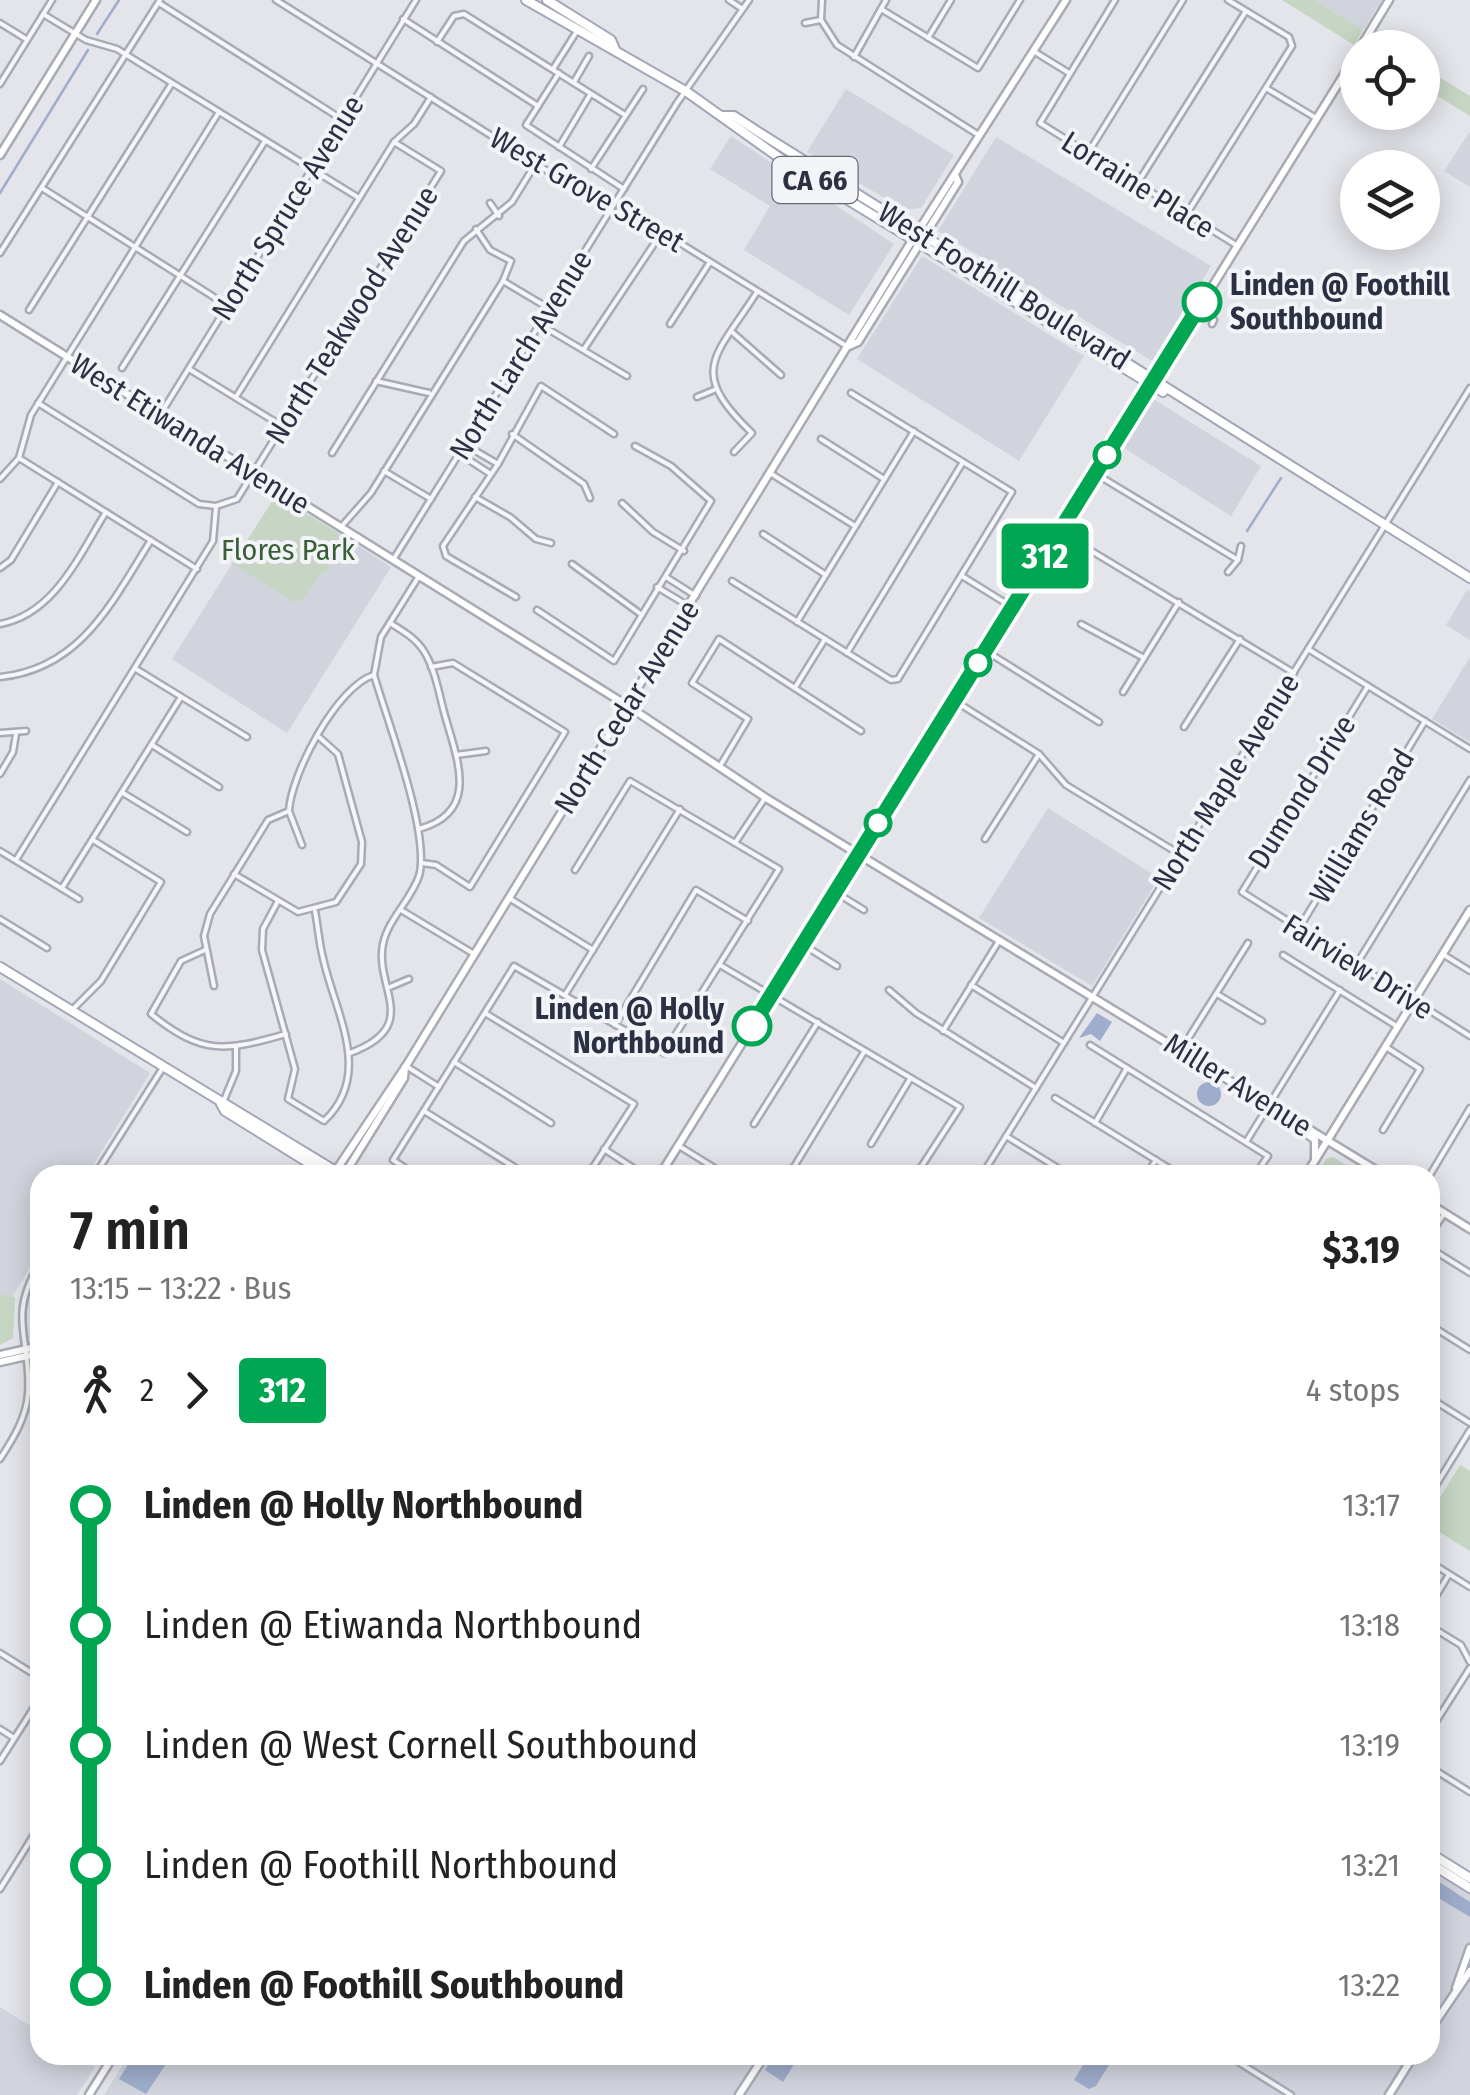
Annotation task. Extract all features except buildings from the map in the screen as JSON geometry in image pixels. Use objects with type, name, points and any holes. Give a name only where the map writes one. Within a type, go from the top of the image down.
[{"type":"main road","name":"West Foothill Boulevard","points":[[526,0],[686,92],[737,131],[799,170],[919,238],[1470,578]]},
{"type":"main road","name":"West Foothill Boulevard","points":[[547,0],[610,40],[614,49]]},
{"type":"main road","name":"West Foothill Boulevard","points":[[722,116],[734,116],[843,184],[919,238]]},
{"type":"main road","points":[[737,131],[742,128],[786,149]]},
{"type":"main road","points":[[799,170],[808,169],[843,184]]},
{"type":"main road","points":[[0,967],[221,1104],[225,1111],[321,1165]]},
{"type":"main road","points":[[1440,1858],[1470,1878]]},
{"type":"main road","points":[[1440,1869],[1470,1888]]},
{"type":"street","points":[[0,84],[52,0]]},
{"type":"street","points":[[0,155],[96,0]]},
{"type":"street","name":"West Grove Street","points":[[276,0],[611,211],[662,232],[848,347]]},
{"type":"street","name":"North Spruce Avenue","points":[[160,415],[416,0]]},
{"type":"street","points":[[729,0],[743,9]]},
{"type":"street","name":"North Larch Avenue","points":[[394,560],[624,189],[748,0]]},
{"type":"street","points":[[822,0],[821,20],[837,45],[981,137]]},
{"type":"street","points":[[854,58],[886,0]]},
{"type":"street","points":[[928,38],[951,0]]},
{"type":"street","points":[[880,8],[978,68],[1020,0]]},
{"type":"street","name":"North Cedar Avenue","points":[[848,347],[866,329],[1066,0]]},
{"type":"street","points":[[1034,52],[1069,73],[1114,0]]},
{"type":"street","points":[[1088,153],[1183,0]]},
{"type":"street","points":[[1186,215],[1292,41],[1228,0]]},
{"type":"street","points":[[1371,30],[1390,0]]},
{"type":"street","points":[[0,254],[160,2],[343,120]]},
{"type":"street","points":[[1137,184],[1246,11]]},
{"type":"street","points":[[437,42],[460,12],[624,115]]},
{"type":"street","points":[[43,14],[74,34],[126,54],[359,198]]},
{"type":"street","points":[[404,19],[538,106]]},
{"type":"street","points":[[804,24],[821,20]]},
{"type":"street","points":[[0,23],[27,40]]},
{"type":"street","points":[[553,69],[576,32]]},
{"type":"street","points":[[574,82],[589,56]]},
{"type":"street","points":[[559,73],[526,126],[624,189]]},
{"type":"street","name":"Lorraine Place","points":[[1069,73],[1040,123],[1237,246]]},
{"type":"street","points":[[666,1165],[1340,80]]},
{"type":"street","points":[[29,310],[172,83]]},
{"type":"street","points":[[1266,88],[1316,118]]},
{"type":"street","points":[[592,169],[643,89]]},
{"type":"street","points":[[560,147],[592,94]]},
{"type":"street","points":[[236,398],[394,142],[414,124],[432,96]]},
{"type":"street","points":[[0,479],[19,458],[27,424],[38,404],[218,112]]},
{"type":"street","points":[[122,368],[265,141]]},
{"type":"street","name":"North Teakwood Avenue","points":[[216,506],[237,498],[254,474],[441,171],[394,142]]},
{"type":"street","points":[[332,453],[464,240],[499,216],[536,163]]},
{"type":"street","points":[[42,188],[228,306]]},
{"type":"street","points":[[490,203],[499,216]]},
{"type":"street","points":[[340,528],[384,471],[504,281],[511,261],[490,250],[476,230]]},
{"type":"street","points":[[584,350],[662,232]]},
{"type":"street","name":"North Cedar Avenue","points":[[342,1165],[874,302],[919,238]]},
{"type":"street","points":[[670,324],[710,262]]},
{"type":"street","points":[[504,281],[550,309]]},
{"type":"street","points":[[734,452],[752,433],[714,390],[714,359],[758,291]]},
{"type":"street","points":[[866,329],[876,306],[874,302]]},
{"type":"street","name":"West Etiwanda Avenue","points":[[0,315],[628,706],[764,798],[1093,996]]},
{"type":"street","points":[[540,325],[627,376]]},
{"type":"street","points":[[732,332],[781,375]]},
{"type":"street","points":[[189,368],[282,426]]},
{"type":"street","points":[[376,382],[430,394]]},
{"type":"street","points":[[516,596],[443,552],[541,386],[614,434]]},
{"type":"street","name":"North Maple Avenue","points":[[988,1165],[1470,388]]},
{"type":"street","points":[[697,397],[714,390]]},
{"type":"street","points":[[732,581],[895,681],[962,576],[1012,492],[851,393]]},
{"type":"street","points":[[16,860],[218,529],[216,506],[189,498],[38,404]]},
{"type":"street","points":[[797,622],[914,431]]},
{"type":"street","points":[[512,434],[584,484],[590,498]]},
{"type":"street","points":[[822,440],[884,479]]},
{"type":"street","points":[[466,445],[498,464]]},
{"type":"street","points":[[537,610],[614,661],[657,586],[684,551],[711,501],[670,466],[634,446]]},
{"type":"street","points":[[460,454],[491,474]]},
{"type":"street","points":[[19,458],[196,568]]},
{"type":"street","points":[[847,653],[963,462]]},
{"type":"street","points":[[384,471],[432,500]]},
{"type":"street","points":[[770,474],[854,526]]},
{"type":"street","points":[[1096,474],[1238,560]]},
{"type":"street","points":[[0,568],[10,560],[58,482]]},
{"type":"street","points":[[474,497],[510,516],[536,539],[551,543]]},
{"type":"street","points":[[622,503],[655,533],[684,551]]},
{"type":"street","points":[[0,624],[25,616],[48,599],[106,512]]},
{"type":"street","points":[[1060,532],[1294,672]]},
{"type":"street","points":[[763,534],[826,574]]},
{"type":"street","points":[[0,677],[51,664],[78,646],[100,620],[152,540]]},
{"type":"street","points":[[1228,572],[1238,560],[1241,546]]},
{"type":"street","points":[[572,564],[642,616]]},
{"type":"street","points":[[350,1053],[382,1033],[392,1007],[382,946],[420,863],[418,830],[374,675],[375,653],[419,576]]},
{"type":"street","points":[[962,576],[1012,607]]},
{"type":"street","points":[[666,577],[696,596]]},
{"type":"street","points":[[657,586],[690,606]]},
{"type":"street","points":[[1124,692],[1179,602]]},
{"type":"street","points":[[1317,620],[1324,624]]},
{"type":"street","points":[[390,622],[416,642],[431,666],[461,777],[456,803],[439,822],[418,830]]},
{"type":"street","points":[[1081,624],[1144,658]]},
{"type":"street","points":[[1306,638],[1312,642]]},
{"type":"street","points":[[718,768],[748,719],[692,683],[718,639],[861,731]]},
{"type":"street","points":[[796,686],[824,639]]},
{"type":"street","points":[[1184,727],[1240,639]]},
{"type":"street","points":[[1308,649],[1470,749]]},
{"type":"street","points":[[986,651],[1100,722]]},
{"type":"street","points":[[420,863],[436,865],[470,887],[565,732],[454,664],[431,666]]},
{"type":"street","points":[[134,668],[247,737]]},
{"type":"street","points":[[302,845],[289,811],[294,778],[349,689],[374,675]]},
{"type":"street","name":"Dumond Drive","points":[[1246,898],[1242,886],[1368,686]]},
{"type":"street","points":[[62,888],[182,697]]},
{"type":"street","points":[[954,701],[1040,754],[1066,785],[1180,856]]},
{"type":"street","points":[[1087,725],[1092,717]]},
{"type":"street","name":"Williams Road","points":[[1298,930],[1425,722]]},
{"type":"street","points":[[0,733],[26,732]]},
{"type":"street","points":[[0,774],[13,752],[16,734]]},
{"type":"street","points":[[234,874],[298,912],[316,911],[336,902],[361,864],[362,842],[338,754],[319,737]]},
{"type":"street","points":[[152,745],[219,787]]},
{"type":"street","points":[[456,755],[486,752]]},
{"type":"street","points":[[984,839],[1040,754]]},
{"type":"street","points":[[1356,965],[1470,780]]},
{"type":"street","points":[[401,1165],[393,1160],[514,966],[664,1053],[779,869],[630,782],[575,870]]},
{"type":"street","points":[[122,793],[187,832]]},
{"type":"street","points":[[735,843],[764,798]]},
{"type":"street","points":[[565,994],[680,809]]},
{"type":"street","points":[[214,986],[205,950],[210,914],[268,820],[289,811]]},
{"type":"street","points":[[71,1011],[100,980],[161,882],[93,840]]},
{"type":"street","points":[[0,850],[80,899]]},
{"type":"street","points":[[614,1026],[696,890],[748,920]]},
{"type":"street","points":[[836,892],[864,910]]},
{"type":"street","points":[[509,898],[593,950]]},
{"type":"street","name":"Fairview Drive","points":[[1246,898],[1470,1036]]},
{"type":"street","points":[[278,901],[263,929],[262,950],[295,1068],[288,1099],[324,1122],[347,1087],[350,1053],[323,958],[316,911]]},
{"type":"street","points":[[401,910],[475,955]]},
{"type":"street","points":[[1314,1163],[1470,910]]},
{"type":"street","points":[[0,919],[46,948]]},
{"type":"street","points":[[944,1030],[1000,938]]},
{"type":"street","points":[[1181,1050],[1248,942]]},
{"type":"street","points":[[802,944],[837,966]]},
{"type":"street","points":[[205,950],[182,961],[151,1014],[200,1045],[236,1048],[286,1034]]},
{"type":"street","points":[[1443,954],[1470,971]]},
{"type":"street","points":[[1283,955],[1398,1027]]},
{"type":"street","points":[[720,965],[960,1107],[922,1165]]},
{"type":"street","points":[[390,987],[409,979]]},
{"type":"street","points":[[971,985],[1064,1042]]},
{"type":"street","points":[[889,990],[1036,1088]]},
{"type":"street","points":[[1246,1142],[1340,990]]},
{"type":"street","points":[[1217,994],[1262,1021]]},
{"type":"street","name":"Miller Avenue","points":[[1093,996],[1368,1165]]},
{"type":"street","points":[[485,1013],[634,1104],[594,1165]]},
{"type":"street","points":[[754,1124],[818,1022]]},
{"type":"street","points":[[1090,1044],[1268,1156],[1262,1165]]},
{"type":"street","points":[[221,1104],[236,1071],[236,1048]]},
{"type":"street","points":[[1383,1130],[1420,1069],[1386,1048]]},
{"type":"street","points":[[795,1165],[864,1052]]},
{"type":"street","points":[[454,1062],[550,1122]]},
{"type":"street","points":[[406,1066],[439,1087]]},
{"type":"street","points":[[101,1165],[162,1068]]},
{"type":"street","points":[[1095,1122],[1127,1068]]},
{"type":"street","points":[[870,1144],[910,1080]]},
{"type":"street","points":[[1055,1098],[1164,1165]]},
{"type":"street","points":[[1436,1165],[1470,1108]]},
{"type":"street","points":[[424,1111],[511,1165]]},
{"type":"street","points":[[1281,1112],[1314,1140],[1314,1163]]},
{"type":"street","points":[[1006,1136],[1053,1165]]},
{"type":"street","points":[[678,1145],[710,1165]]},
{"type":"street","points":[[604,1149],[629,1165]]},
{"type":"street","points":[[1153,1165],[1156,1160]]},
{"type":"street","points":[[1440,1210],[1470,1229]]},
{"type":"street","points":[[1440,1219],[1444,1213]]},
{"type":"street","points":[[1440,1254],[1470,1273]]},
{"type":"street","points":[[0,1459],[26,1405],[22,1300],[30,1284]]},
{"type":"street","points":[[1440,1332],[1470,1350]]},
{"type":"street","points":[[0,1359],[30,1352]]},
{"type":"street","points":[[1440,1405],[1470,1426],[1440,1477]]},
{"type":"street","points":[[1440,1568],[1470,1587]]},
{"type":"street","points":[[1440,1589],[1449,1574]]},
{"type":"street","points":[[1440,1632],[1462,1645],[1470,1665],[1440,1710]]},
{"type":"street","points":[[0,1654],[30,1672]]},
{"type":"street","points":[[0,1761],[30,1713]]},
{"type":"street","points":[[0,1730],[14,1738]]},
{"type":"street","points":[[1440,1773],[1470,1792]]},
{"type":"street","points":[[0,1889],[30,1841]]},
{"type":"street","points":[[1440,2014],[1456,1988],[1470,1948]]},
{"type":"street","points":[[1456,1988],[1465,1984],[1470,1971]]},
{"type":"street","points":[[89,2095],[108,2065]]},
{"type":"street","points":[[739,2095],[758,2065]]},
{"type":"street","points":[[1243,2065],[1291,2095]]},
{"type":"street","points":[[1389,2095],[1408,2065]]},
{"type":"shaded area","points":[[1315,0],[1382,0],[1363,30]]},
{"type":"shaded area","points":[[846,89],[954,155],[921,208],[905,210],[807,152]]},
{"type":"shaded area","points":[[1470,131],[1470,187],[1444,171]]},
{"type":"shaded area","points":[[731,136],[894,244],[849,315],[744,250],[770,206],[710,169]]},
{"type":"shaded area","points":[[996,137],[1211,266],[1152,361],[938,231]]},
{"type":"shaded area","points":[[922,256],[1084,356],[1019,461],[857,359]]},
{"type":"shaded area","points":[[1150,397],[1261,466],[1231,516],[1121,446]]},
{"type":"shaded area","points":[[340,534],[391,567],[287,733],[172,659],[232,564],[295,602],[321,573]]},
{"type":"shaded area","points":[[1467,590],[1470,593],[1470,640],[1446,625]]},
{"type":"shaded area","points":[[1470,657],[1470,742],[1432,719]]},
{"type":"shaded area","points":[[1048,808],[1159,878],[1092,986],[979,918]]},
{"type":"shaded area","points":[[0,979],[150,1073],[93,1165],[30,1165],[30,1267],[12,1297],[0,1294]]},
{"type":"shaded area","points":[[1440,1874],[1470,1893],[1470,2095],[104,2095],[123,2065],[1440,2065]]},
{"type":"shaded area","points":[[0,2007],[30,2026],[30,2065],[95,2067],[77,2095],[0,2095]]},
{"type":"green space","points":[[1282,0],[1315,0],[1363,30],[1340,30],[1340,36]]},
{"type":"green space","points":[[1440,77],[1470,96],[1470,116],[1440,97]]},
{"type":"green space","name":"Flores Park","points":[[276,495],[340,534],[326,572],[321,573],[303,600],[294,602],[232,564]]},
{"type":"green space","points":[[1333,1157],[1346,1165],[1322,1165]]},
{"type":"green space","points":[[0,1294],[15,1297],[13,1338],[0,1345]]},
{"type":"green space","points":[[1460,1465],[1470,1471],[1470,1551],[1440,1532],[1440,1498]]},
{"type":"water","points":[[1097,1013],[1112,1022],[1100,1041],[1091,1034],[1079,1038]]},
{"type":"water","points":[[1209,1082],[1218,1085],[1218,1103],[1209,1106],[1200,1103],[1197,1094],[1200,1085]]},
{"type":"water","points":[[1440,1882],[1470,1902],[1470,1917],[1440,1899]]},
{"type":"water","points":[[128,2065],[165,2065],[146,2094],[119,2079]]},
{"type":"water","points":[[768,2065],[794,2065],[783,2082],[765,2070]]},
{"type":"water","points":[[1083,2065],[1109,2065],[1096,2086],[1089,2089],[1074,2080]]},
{"type":"waterway","points":[[97,34],[119,0]]},
{"type":"waterway","points":[[0,193],[88,50]]},
{"type":"waterway","points":[[1247,531],[1281,478]]},
{"type":"bus line","name":"312","points":[[752,1026],[1202,302]]},
{"type":"place","name":"Linden @ Foothill Southbound","points":[[1202,302]]},
{"type":"place","name":"Linden @ Holly Northbound","points":[[752,1026]]}]
